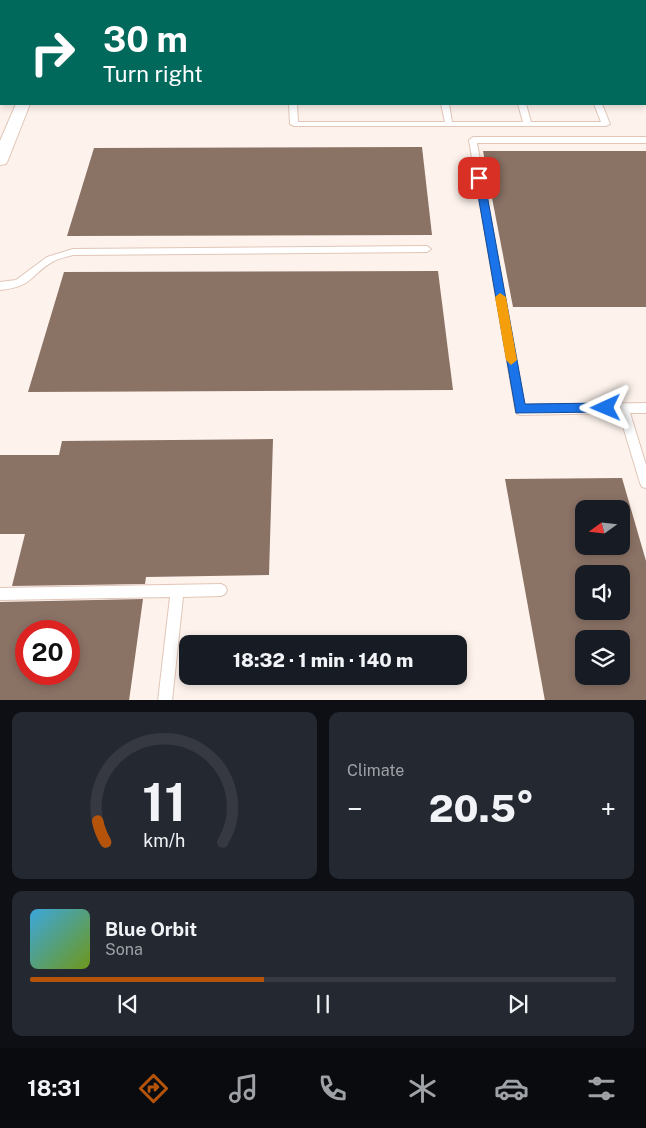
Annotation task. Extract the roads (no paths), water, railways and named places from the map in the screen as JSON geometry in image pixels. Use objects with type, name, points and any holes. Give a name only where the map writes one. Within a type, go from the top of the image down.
[{"type":"street","points":[[0,160],[23,105]]},
{"type":"lane","points":[[293,105],[294,124],[606,124],[598,105]]},
{"type":"lane","points":[[445,105],[449,124]]},
{"type":"lane","points":[[522,105],[528,124]]},
{"type":"lane","points":[[646,140],[473,140],[520,410],[646,408]]},
{"type":"lane","points":[[0,286],[10,286],[28,280],[50,259],[73,252],[427,249]]},
{"type":"lane","points":[[623,408],[646,483]]},
{"type":"lane","points":[[0,594],[221,590]]},
{"type":"lane","points":[[166,700],[177,591]]}]
